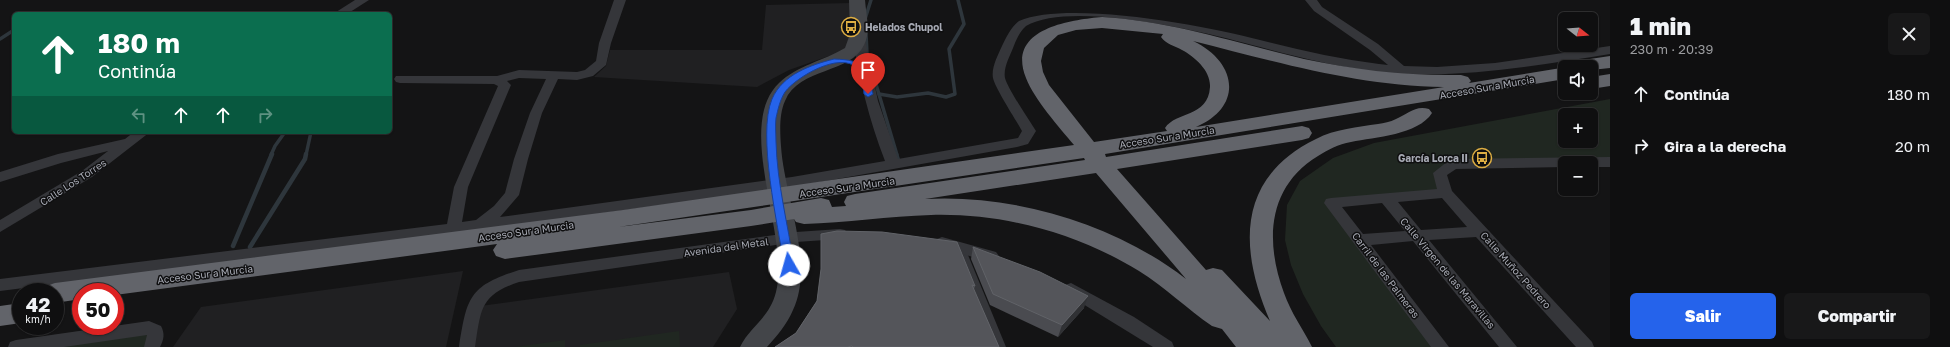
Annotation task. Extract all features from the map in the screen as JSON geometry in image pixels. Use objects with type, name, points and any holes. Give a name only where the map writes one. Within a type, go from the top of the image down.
[{"type":"highway","points":[[1252,347],[1235,328],[1204,285],[1133,194],[1034,78],[1032,57],[1037,44],[1045,33],[1064,24],[1090,20],[1119,19],[1148,23],[1304,64],[1390,78],[1461,80],[1558,69]]},
{"type":"highway","points":[[1070,119],[1051,87],[1042,65],[1043,57],[1050,43],[1063,33],[1085,26],[1097,25],[1132,26],[1167,35],[1188,46],[1206,59],[1212,66],[1220,81],[1221,93],[1215,106],[1198,120],[1174,128],[1151,133],[1138,142]]},
{"type":"highway","points":[[1598,64],[1610,62]]},
{"type":"highway","points":[[1598,68],[1610,66]]},
{"type":"highway","name":"Acceso Sur a Murcia","points":[[64,292],[809,193],[1315,116],[1558,74]]},
{"type":"highway","points":[[1598,82],[1610,80]]},
{"type":"highway","name":"Acceso Sur a Murcia","points":[[124,300],[751,218],[1006,180],[1422,113],[1558,89]]},
{"type":"highway","points":[[1299,347],[1283,323],[1274,302],[1264,261],[1261,236],[1262,219],[1265,203],[1274,184],[1293,161],[1324,144],[1361,133],[1399,126],[1422,113]]},
{"type":"highway","points":[[1133,194],[1278,347]]},
{"type":"highway","points":[[751,218],[830,215],[861,211],[933,207],[981,209],[1022,215],[1083,234],[1132,256],[1166,277],[1206,309],[1235,328]]},
{"type":"highway","points":[[0,300],[12,299]]},
{"type":"highway","points":[[0,316],[12,314]]},
{"type":"main road","points":[[752,347],[782,310],[787,295],[790,277],[788,254],[774,174],[772,120],[777,99],[782,90],[797,76],[824,63],[849,54],[855,48],[858,35],[857,0]]},
{"type":"street","points":[[342,12],[363,0]]},
{"type":"street","points":[[400,79],[497,80],[519,74],[577,76],[589,73],[602,62],[605,43],[620,0]]},
{"type":"street","points":[[1312,0],[1318,9],[1374,47],[1400,69]]},
{"type":"street","points":[[0,285],[454,228],[792,182],[1023,141],[1029,131],[1002,87],[998,72],[1019,26],[1034,16],[1057,10],[1099,6],[1136,9],[1184,20],[1284,49],[1366,66],[1400,69],[1430,71],[1478,69],[1610,50]]},
{"type":"street","points":[[858,35],[868,94],[884,144],[893,164]]},
{"type":"street","points":[[824,63],[842,61],[854,62],[864,73]]},
{"type":"street","points":[[481,224],[499,210],[512,195],[520,159],[536,113],[554,76]]},
{"type":"street","points":[[454,228],[461,187],[505,85],[497,80]]},
{"type":"street","name":"Calle Los Torres","points":[[0,227],[82,178],[140,134]]},
{"type":"street","points":[[0,177],[58,159],[131,141]]},
{"type":"street","points":[[1386,198],[1445,194],[1440,174],[1453,164],[1610,162]]},
{"type":"street","name":"Calle Muñoz Pedrero","points":[[1445,194],[1586,347]]},
{"type":"street","name":"Carril de las Palmeras","points":[[1386,198],[1331,203],[1441,347]]},
{"type":"street","name":"Calle Virgen de las Maravillas","points":[[1386,198],[1510,347]]},
{"type":"street","points":[[1359,240],[1480,231]]},
{"type":"street","name":"Avenida del Metal","points":[[467,347],[473,307],[482,293],[501,281],[519,276],[796,237],[856,234]]},
{"type":"street","points":[[929,240],[959,246],[1006,261]]},
{"type":"street","points":[[959,246],[1000,347]]},
{"type":"street","points":[[1058,283],[1096,303],[1166,347]]},
{"type":"street","points":[[16,347],[149,328],[155,332],[156,338],[152,347]]},
{"type":"shaded area","points":[[851,3],[849,45],[846,50],[789,70],[757,87],[594,77],[606,66],[610,50],[762,50],[766,5]]},
{"type":"shaded area","points":[[1610,99],[1610,162],[1598,162],[1598,156],[1558,156],[1558,163],[1453,164],[1440,174],[1445,193],[1331,203],[1441,347],[1336,347],[1321,326],[1303,294],[1291,265],[1285,240],[1287,205],[1300,181],[1333,158],[1374,143],[1558,109],[1558,148],[1598,148],[1598,108],[1562,108]]},
{"type":"shaded area","points":[[463,271],[446,347],[173,347],[201,307]]},
{"type":"shaded area","points":[[729,272],[737,309],[713,347],[467,347],[473,307]]},
{"type":"shaded area","points":[[149,328],[152,347],[43,347],[110,335],[124,335],[124,332]]},
{"type":"shaded area","points":[[679,331],[680,347],[580,347],[580,345]]},
{"type":"shaded area","points":[[565,340],[565,347],[515,347]]},
{"type":"building","points":[[837,231],[882,232],[957,242],[975,286],[972,285],[999,347],[775,347],[796,333],[817,301],[821,269],[821,234]]},
{"type":"building","points":[[973,247],[1040,272],[1088,296],[1062,325],[993,294]]},
{"type":"waterway","points":[[865,19],[871,0]]},
{"type":"waterway","points":[[879,94],[897,97],[928,93],[946,97],[955,94],[949,49],[964,24],[958,0]]},
{"type":"waterway","points":[[0,39],[12,31]]},
{"type":"waterway","points":[[866,33],[867,54],[897,155]]},
{"type":"waterway","points":[[271,155],[284,134]]},
{"type":"waterway","points":[[306,155],[311,134]]},
{"type":"waterway","points":[[233,246],[272,154]]},
{"type":"waterway","points":[[250,247],[305,159],[306,154]]},
{"type":"waterway","points":[[896,154],[898,160]]},
{"type":"place","name":"Helados Chupol","points":[[851,27]]},
{"type":"place","name":"García Lorca II","points":[[1482,158]]},
{"type":"route","points":[[789,265],[772,159],[772,120],[777,99],[782,90],[797,76],[815,66],[834,61],[854,62],[857,64],[864,73],[868,94]]}]
